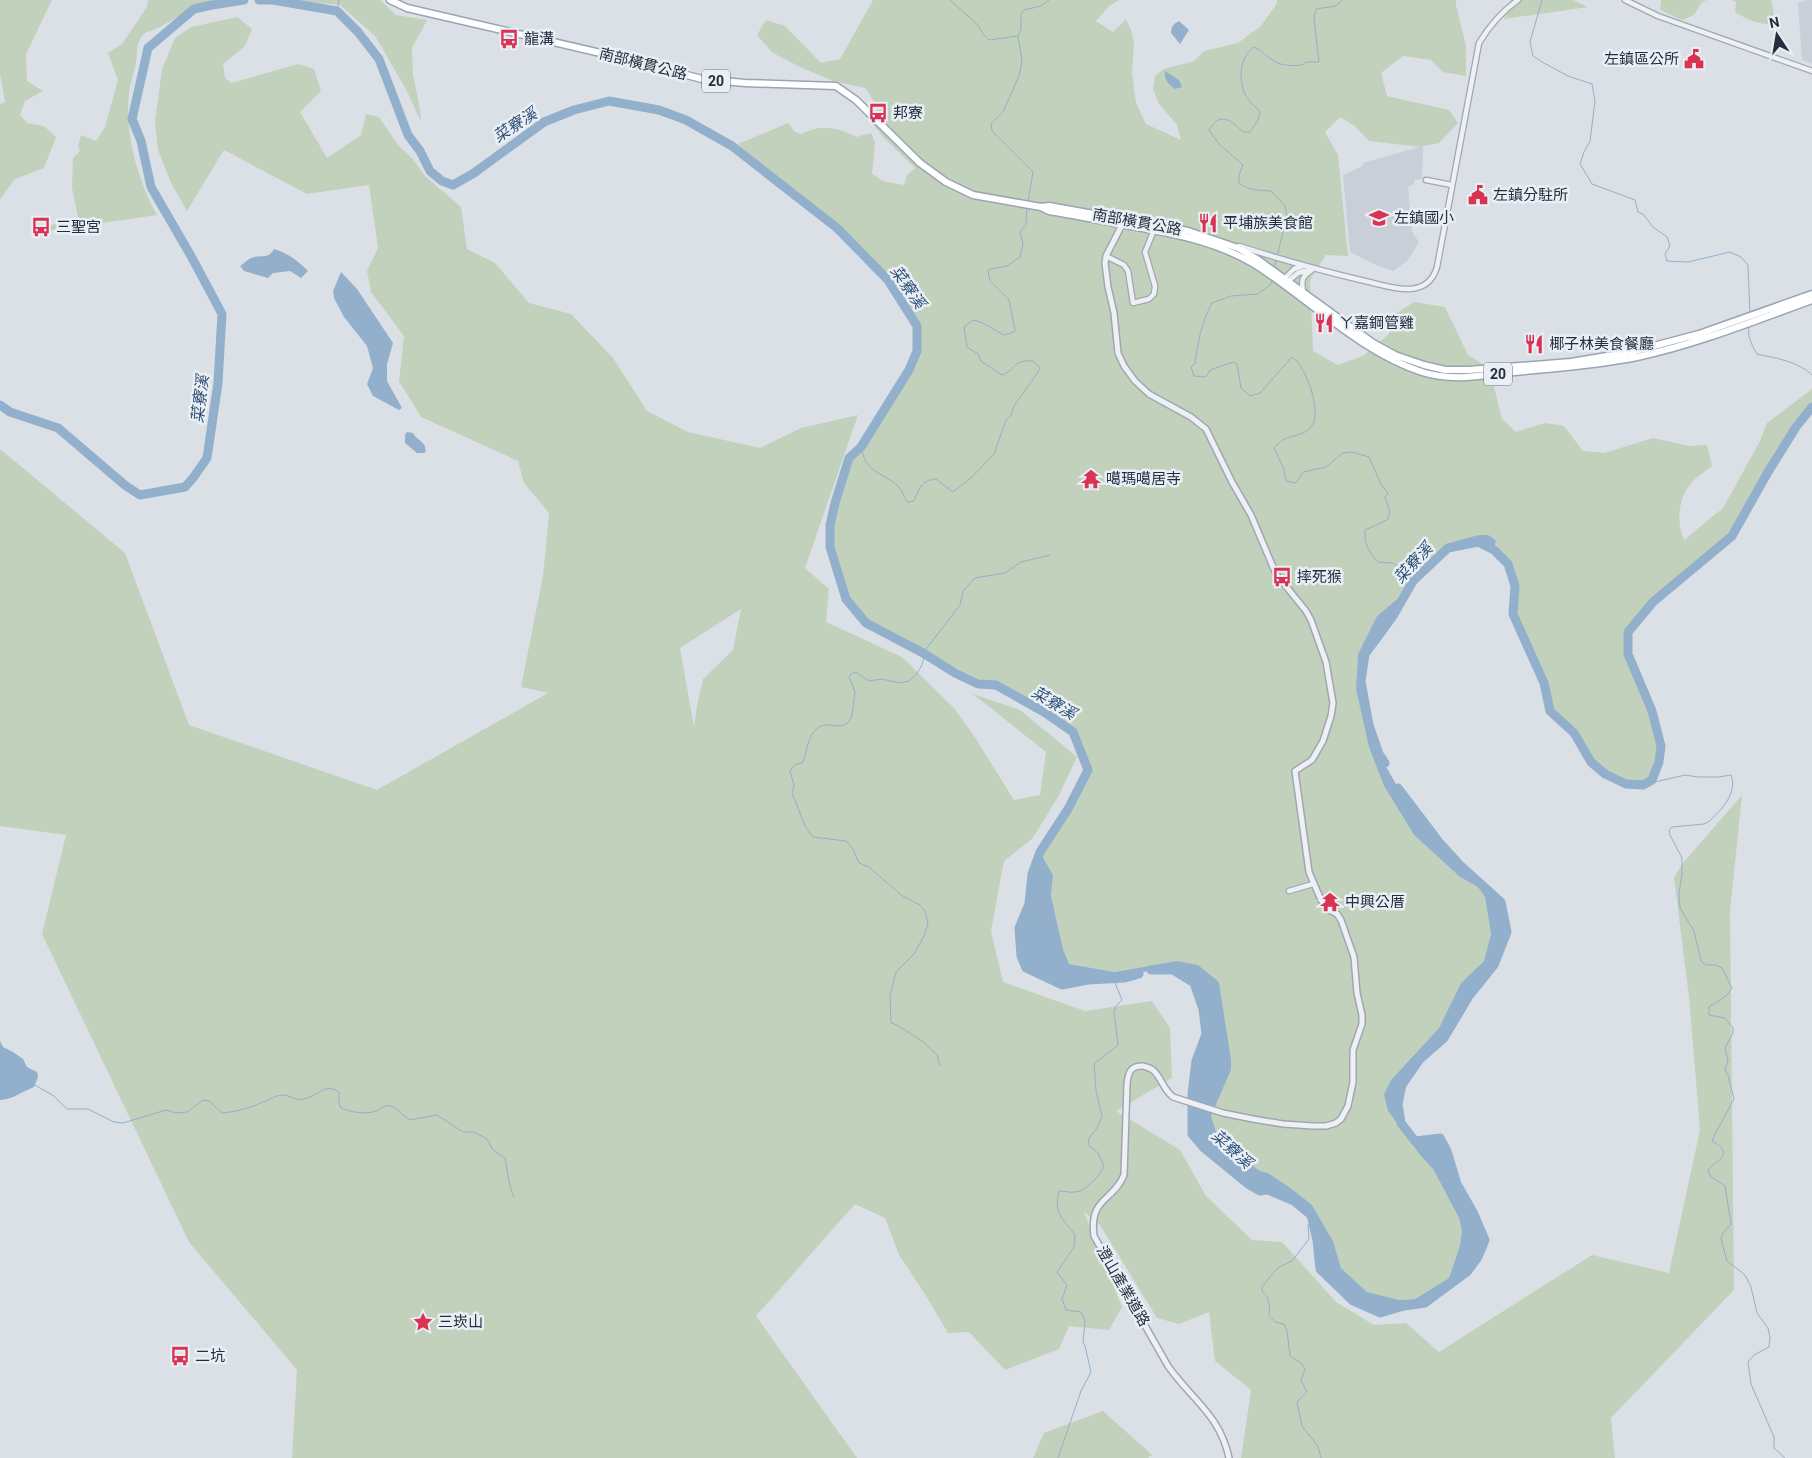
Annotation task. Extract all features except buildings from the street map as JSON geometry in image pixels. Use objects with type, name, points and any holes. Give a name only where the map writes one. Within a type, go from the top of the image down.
[{"type":"main road","name":"南部橫貫公路","points":[[390,0],[407,8],[622,58],[702,79],[754,84],[836,86],[856,100],[920,163],[946,182],[973,195],[1039,207],[1049,211],[1181,230],[1225,243],[1256,258]]},
{"type":"main road","name":"南部橫貫公路","points":[[1123,222],[1256,258]]},
{"type":"main road","name":"20","points":[[1256,258],[1350,330]]},
{"type":"main road","name":"20","points":[[1285,282],[1303,292],[1378,353],[1435,376],[1452,378],[1609,362],[1672,348],[1784,307],[1812,294]]},
{"type":"main road","name":"20","points":[[1784,307],[1812,300]]},
{"type":"street","points":[[1256,258],[1283,259],[1400,289],[1411,289],[1430,282],[1436,273],[1479,43],[1495,20],[1518,0]]},
{"type":"street","points":[[1625,0],[1658,16],[1812,71]]},
{"type":"street","points":[[1426,180],[1452,185]]},
{"type":"street","points":[[1123,222],[1106,256],[1105,270],[1114,312],[1118,353],[1124,366],[1135,381],[1149,394],[1191,417],[1206,429],[1232,482],[1251,515],[1276,574],[1306,611],[1323,651],[1331,686],[1333,703],[1331,716],[1323,742],[1315,756],[1296,771],[1307,862],[1313,884],[1289,891]]},
{"type":"street","points":[[1106,256],[1124,265],[1128,271],[1133,303],[1148,299],[1154,294],[1155,286],[1145,252],[1154,230]]},
{"type":"street","points":[[1285,282],[1294,269],[1305,265]]},
{"type":"street","points":[[1285,282],[1303,270],[1316,268]]},
{"type":"street","points":[[1303,292],[1301,282],[1303,276],[1316,268]]},
{"type":"street","name":"澄山產業道路","points":[[1230,1458],[1217,1424],[1203,1405],[1182,1385],[1168,1366],[1094,1236],[1093,1219],[1095,1211],[1101,1202],[1121,1182],[1124,1175],[1127,1084],[1133,1067],[1149,1067],[1154,1070],[1167,1092],[1173,1097],[1223,1113],[1283,1124],[1326,1126],[1341,1119],[1348,1106],[1353,1082],[1353,1050],[1362,1024],[1362,1015],[1357,993],[1355,964],[1345,929],[1337,914],[1326,908],[1313,884]]},
{"type":"shaded area","points":[[1812,0],[1812,64],[1802,60],[1798,3]]},
{"type":"shaded area","name":"左鎮國小","points":[[1423,146],[1422,179],[1414,180],[1414,184],[1408,187],[1412,232],[1419,242],[1408,260],[1393,271],[1350,252],[1343,175],[1363,166],[1363,163]]},
{"type":"green space","points":[[0,0],[52,0],[26,54],[27,81],[43,91],[25,101],[20,115],[27,123],[44,126],[56,137],[44,168],[15,179],[0,199],[0,104],[5,102],[0,74]]},
{"type":"green space","points":[[148,0],[213,0],[144,34],[138,44],[129,93],[129,124],[138,171],[157,215],[47,231],[48,225],[79,222],[72,188],[73,158],[80,151],[78,146],[81,135],[96,141],[105,127],[118,80],[108,53],[122,44],[147,7]]},
{"type":"green space","points":[[288,0],[380,0],[396,15],[427,20],[412,48],[413,75],[421,122],[407,91],[375,36],[340,5]]},
{"type":"green space","points":[[873,0],[1119,0],[1109,6],[1096,21],[1113,32],[1126,19],[1134,42],[1132,73],[1136,103],[1146,124],[1181,140],[1177,125],[1159,104],[1153,89],[1155,76],[1164,69],[1194,61],[1204,51],[1238,43],[1261,26],[1277,3],[1277,0],[1456,0],[1466,46],[1466,76],[1443,72],[1431,60],[1403,56],[1381,73],[1387,96],[1449,110],[1458,123],[1439,143],[1420,147],[1369,141],[1355,126],[1340,117],[1325,132],[1338,155],[1348,256],[1326,255],[1310,280],[1313,351],[1338,365],[1363,356],[1389,334],[1392,316],[1414,302],[1445,307],[1468,355],[1481,363],[1494,387],[1502,419],[1516,432],[1545,423],[1564,426],[1583,451],[1604,453],[1653,438],[1689,446],[1707,445],[1712,466],[1693,481],[1681,502],[1679,517],[1684,540],[1723,508],[1759,443],[1767,423],[1812,389],[1812,407],[1796,427],[1768,472],[1732,536],[1653,602],[1628,632],[1628,654],[1652,711],[1661,746],[1659,762],[1652,780],[1643,785],[1626,784],[1605,774],[1591,762],[1574,733],[1550,711],[1544,683],[1513,614],[1515,586],[1508,564],[1494,550],[1496,539],[1479,535],[1441,550],[1408,583],[1401,596],[1377,616],[1358,654],[1356,689],[1384,786],[1414,835],[1460,877],[1478,887],[1485,897],[1491,934],[1484,961],[1461,983],[1439,1028],[1391,1080],[1388,1111],[1420,1155],[1433,1169],[1459,1218],[1462,1231],[1460,1245],[1449,1278],[1415,1299],[1399,1300],[1367,1292],[1341,1268],[1333,1241],[1312,1205],[1292,1189],[1268,1173],[1260,1171],[1220,1143],[1211,1116],[1231,1070],[1231,1059],[1219,981],[1176,961],[1115,972],[1069,964],[1063,949],[1051,896],[1053,875],[1040,852],[1068,809],[1088,770],[1073,733],[1044,712],[866,623],[846,599],[830,547],[830,525],[835,503],[849,458],[861,447],[909,370],[917,351],[917,326],[888,280],[837,228],[797,191],[768,173],[738,144],[788,123],[794,131],[801,134],[822,128],[836,129],[856,137],[871,133],[875,142],[872,174],[883,181],[904,185],[907,175],[915,168],[884,138],[863,112],[880,110],[865,88],[833,81],[802,68],[773,53],[757,35],[766,20],[785,26],[821,63],[840,59]]},
{"type":"green space","points":[[1511,0],[1573,0],[1588,7],[1504,19]]},
{"type":"green space","points":[[1661,0],[1707,0],[1702,2],[1694,15],[1682,20],[1660,10]]},
{"type":"green space","points":[[1732,0],[1771,0],[1774,14],[1770,24],[1752,21],[1735,12],[1736,2]]},
{"type":"green space","points":[[237,17],[252,29],[245,46],[223,64],[225,78],[231,83],[298,64],[314,69],[321,91],[300,112],[327,158],[361,135],[366,114],[379,117],[398,145],[412,158],[425,176],[461,207],[467,249],[495,263],[529,303],[571,314],[613,358],[647,411],[688,432],[760,448],[801,428],[858,415],[805,568],[829,589],[826,622],[902,657],[954,708],[1014,800],[1040,795],[1046,752],[973,694],[1020,710],[1077,757],[1058,797],[1032,839],[1004,861],[991,931],[1003,982],[1085,1011],[1152,1001],[1170,1028],[1172,1078],[1116,1111],[1180,1150],[1206,1196],[1252,1240],[1282,1242],[1336,1302],[1374,1325],[1406,1323],[1439,1352],[1592,1255],[1669,1273],[1700,1130],[1689,997],[1674,878],[1682,864],[1742,795],[1730,911],[1734,1290],[1611,1418],[1615,1458],[1241,1458],[1251,1390],[1215,1361],[1209,1312],[1179,1324],[1157,1318],[1100,1225],[1084,1212],[1122,1307],[1109,1330],[1069,1326],[1059,1349],[1005,1370],[969,1332],[948,1333],[899,1255],[885,1218],[855,1204],[756,1316],[857,1458],[292,1458],[297,1370],[189,1242],[42,934],[66,835],[0,826],[0,449],[125,553],[189,725],[377,790],[548,693],[521,687],[543,576],[549,513],[524,483],[518,461],[421,417],[399,381],[404,336],[371,292],[367,271],[378,248],[369,185],[307,194],[224,150],[187,211],[171,183],[158,150],[155,122],[162,69],[175,38],[191,27]],"holes":[[[741,609],[733,650],[703,679],[694,727],[680,648]]]},
{"type":"green space","points":[[1103,1411],[1152,1455],[1148,1458],[1033,1458],[1044,1433]]},
{"type":"water","points":[[1179,21],[1189,30],[1180,44],[1171,33],[1175,23]]},
{"type":"water","points":[[1165,71],[1179,80],[1182,87],[1175,89],[1170,85],[1167,82]]},
{"type":"water","points":[[274,249],[293,258],[308,271],[301,278],[290,271],[273,273],[268,278],[244,271],[240,266],[251,258],[267,256]]},
{"type":"water","points":[[341,272],[357,289],[393,343],[387,364],[387,381],[402,408],[399,410],[373,396],[367,384],[373,368],[367,346],[344,317],[334,298],[333,291]]},
{"type":"water","points":[[407,432],[413,433],[424,444],[425,453],[417,453],[405,443]]},
{"type":"water","points":[[1479,535],[1488,535],[1496,540],[1494,550],[1478,542],[1448,548],[1413,581],[1393,616],[1365,654],[1361,681],[1369,725],[1379,754],[1402,795],[1460,865],[1501,902],[1507,932],[1494,965],[1469,996],[1444,1038],[1420,1059],[1402,1085],[1398,1104],[1401,1123],[1415,1141],[1440,1138],[1447,1151],[1457,1184],[1474,1214],[1485,1240],[1478,1257],[1467,1272],[1425,1303],[1404,1306],[1380,1313],[1353,1301],[1320,1269],[1317,1240],[1310,1215],[1294,1201],[1268,1190],[1260,1191],[1248,1184],[1204,1148],[1192,1134],[1192,1094],[1196,1061],[1206,1034],[1203,1009],[1194,983],[1173,970],[1151,970],[1125,978],[1088,980],[1062,985],[1026,968],[1021,956],[1019,928],[1029,904],[1032,874],[1040,852],[1053,875],[1051,896],[1063,949],[1069,964],[1115,972],[1176,961],[1198,965],[1219,982],[1231,1059],[1231,1070],[1211,1116],[1220,1143],[1260,1171],[1268,1173],[1292,1189],[1312,1205],[1333,1241],[1341,1268],[1367,1292],[1399,1300],[1415,1299],[1449,1278],[1460,1245],[1462,1231],[1459,1218],[1433,1169],[1420,1155],[1388,1111],[1384,1094],[1391,1080],[1439,1028],[1461,983],[1484,961],[1491,934],[1485,897],[1478,887],[1460,877],[1414,835],[1384,786],[1369,747],[1356,689],[1358,654],[1377,616],[1401,596],[1408,583],[1441,550],[1456,541]]},
{"type":"water","points":[[0,1041],[3,1047],[23,1059],[27,1067],[37,1072],[38,1077],[34,1087],[4,1100],[0,1100]]},
{"type":"waterway","name":"菜竂溪","points":[[0,405],[10,412],[58,428],[126,486],[140,495],[185,487],[207,458],[218,383],[222,314],[151,187],[141,141],[132,119],[148,48],[194,9],[244,0]]},
{"type":"waterway","name":"菜竂溪","points":[[259,0],[273,0],[337,11],[358,32],[379,59],[408,135],[420,151],[430,171],[442,181],[453,185],[474,173],[544,122],[574,110],[609,101],[659,110],[686,120],[732,146],[837,228],[888,280],[917,326],[917,351],[909,370],[861,447],[849,458],[835,503],[830,525],[830,547],[846,599],[866,623],[978,684],[996,685],[1044,712],[1073,732],[1088,770],[1068,809],[1040,852],[1032,874],[1029,904],[1019,928],[1021,956],[1026,968],[1062,985],[1088,980],[1125,978],[1139,974]]},
{"type":"waterway","points":[[337,11],[339,0]]},
{"type":"waterway","points":[[950,0],[978,25],[989,40],[1018,36]]},
{"type":"waterway","points":[[1028,201],[1033,172],[992,131],[991,124],[1003,112],[1019,76],[1022,61],[1018,36],[1021,29],[1021,14],[1024,10],[1041,6],[1049,0]]},
{"type":"waterway","points":[[1274,269],[1287,216],[1285,206],[1271,191],[1250,189],[1239,183],[1239,175],[1243,165],[1219,144],[1209,130],[1217,121],[1225,119],[1243,132],[1250,132],[1258,120],[1260,112],[1248,99],[1241,81],[1243,62],[1249,51],[1254,47],[1277,63],[1284,65],[1302,65],[1306,62],[1319,62],[1314,18],[1316,9],[1336,6],[1342,0]]},
{"type":"waterway","points":[[1542,0],[1530,42],[1533,56],[1568,76],[1592,84],[1595,101],[1590,141],[1580,164],[1592,184],[1635,200],[1638,212],[1643,214],[1653,227],[1667,237],[1670,246],[1665,254],[1667,261],[1688,262],[1730,252],[1741,257],[1748,265],[1750,314]]},
{"type":"waterway","points":[[861,447],[865,461],[872,469],[898,486],[907,502],[914,501],[921,486],[931,480],[936,479],[953,492],[972,477],[994,454],[1006,420],[1010,417],[1014,406],[1040,367],[1033,361],[1026,361],[1018,363],[1002,375],[981,361],[978,354],[967,347],[964,327],[973,320],[985,324],[1004,335],[1014,332],[1009,300],[990,281],[988,271],[1007,266],[1020,257],[1023,244],[1020,232],[1026,225],[1027,207]]},
{"type":"waterway","points":[[1272,280],[1270,285],[1258,294],[1231,296],[1212,303],[1200,333],[1195,364],[1191,367],[1194,376],[1206,377],[1210,370],[1233,362],[1237,364],[1241,388],[1250,396],[1260,393],[1292,357],[1303,369],[1311,390],[1315,412],[1314,421],[1308,430],[1283,440],[1274,448],[1284,469],[1286,481],[1296,483],[1303,472],[1326,467],[1343,453],[1352,452],[1369,457],[1381,484],[1388,493],[1385,497],[1390,512],[1387,520],[1365,530],[1366,544],[1378,562],[1393,563],[1413,581]]},
{"type":"waterway","points":[[1749,326],[1749,337],[1757,354],[1793,363],[1812,375]]},
{"type":"waterway","name":"菜竂溪","points":[[1385,763],[1379,754],[1369,725],[1361,681],[1365,654],[1393,616],[1413,581],[1448,548],[1478,542],[1494,550],[1508,564],[1515,586],[1513,614],[1544,683],[1550,711],[1574,733],[1591,762],[1605,774],[1626,784],[1643,785],[1652,780],[1659,762],[1661,746],[1652,711],[1628,654],[1628,632],[1653,602],[1732,536],[1768,472],[1796,427],[1812,407]]},
{"type":"waterway","points":[[940,1066],[937,1055],[922,1041],[891,1023],[890,995],[896,972],[914,954],[924,936],[928,923],[925,911],[920,905],[901,895],[869,867],[859,863],[853,849],[846,841],[813,837],[806,828],[792,793],[794,786],[790,770],[795,765],[803,762],[810,738],[817,728],[829,725],[841,726],[848,723],[852,716],[855,692],[849,677],[851,674],[856,672],[869,681],[882,679],[899,683],[909,681],[920,668],[924,657],[923,653],[960,605],[963,591],[975,578],[1005,573],[1021,562],[1050,555]]},
{"type":"waterway","points":[[1652,780],[1655,782],[1685,775],[1698,777],[1731,775],[1733,782],[1727,801],[1708,822],[1672,827],[1669,830],[1682,858],[1679,893],[1680,908],[1694,931],[1701,961],[1706,965],[1716,965],[1722,968],[1732,988],[1726,996],[1709,1007],[1709,1015],[1725,1018],[1733,1028],[1733,1033],[1725,1048],[1728,1060],[1725,1070],[1734,1099],[1712,1141],[1724,1153],[1720,1160],[1708,1170],[1710,1176],[1725,1186],[1731,1224],[1723,1233],[1721,1239],[1727,1261],[1745,1275],[1751,1287],[1757,1313],[1768,1328],[1769,1347],[1754,1355],[1748,1362],[1751,1384],[1774,1437],[1774,1448],[1785,1458]]},
{"type":"waterway","name":"菜竂溪","points":[[1151,970],[1173,970],[1194,983],[1203,1009],[1206,1034],[1196,1061],[1192,1094],[1192,1134],[1204,1148],[1248,1184],[1260,1191],[1268,1190],[1294,1201],[1311,1215],[1317,1240],[1320,1269],[1353,1301],[1380,1313],[1404,1306],[1425,1303],[1467,1272],[1478,1257],[1485,1240],[1474,1214],[1457,1184],[1447,1151],[1440,1138],[1415,1141],[1401,1123],[1398,1104],[1402,1085],[1420,1059],[1444,1038],[1469,996],[1494,965],[1507,932],[1501,902],[1460,865],[1439,842],[1398,788]]},
{"type":"waterway","points":[[1058,1458],[1081,1391],[1091,1372],[1083,1342],[1085,1321],[1081,1312],[1066,1310],[1062,1299],[1067,1285],[1057,1272],[1074,1247],[1075,1235],[1060,1215],[1057,1199],[1059,1191],[1075,1192],[1084,1189],[1096,1178],[1104,1166],[1098,1153],[1088,1145],[1089,1138],[1097,1128],[1102,1116],[1096,1090],[1094,1064],[1118,1045],[1114,1012],[1116,1006],[1122,1000],[1114,980]]},
{"type":"waterway","points":[[35,1085],[54,1096],[67,1109],[88,1109],[114,1122],[123,1123],[166,1110],[176,1113],[187,1112],[203,1100],[209,1101],[222,1113],[248,1108],[282,1095],[301,1099],[330,1088],[339,1092],[341,1108],[358,1113],[367,1113],[385,1106],[391,1106],[410,1120],[437,1115],[463,1132],[474,1132],[487,1139],[493,1150],[505,1158],[509,1183],[514,1197]]},
{"type":"waterway","points":[[1312,1221],[1308,1225],[1309,1239],[1292,1261],[1279,1267],[1269,1278],[1262,1287],[1262,1291],[1268,1299],[1269,1316],[1275,1322],[1284,1324],[1287,1331],[1290,1356],[1302,1364],[1305,1369],[1301,1380],[1307,1392],[1297,1402],[1302,1426],[1318,1446],[1321,1458]]},
{"type":"place","name":"龍溝","points":[[509,39]]},
{"type":"place","name":"左鎮區公所","points":[[1694,59]]},
{"type":"place","name":"邦寮","points":[[878,113]]},
{"type":"place","name":"左鎮分駐所","points":[[1478,195]]},
{"type":"place","name":"左鎮國小","points":[[1379,218]]},
{"type":"place","name":"平埔族美食館","points":[[1208,223]]},
{"type":"place","name":"三聖宮","points":[[41,227]]},
{"type":"place","name":"ㄚ嘉鋼管雞","points":[[1324,323]]},
{"type":"place","name":"椰子林美食餐廳","points":[[1534,344]]},
{"type":"place","name":"噶瑪噶居寺","points":[[1091,479]]},
{"type":"place","name":"摔死猴","points":[[1282,577]]},
{"type":"place","name":"中興公厝","points":[[1330,902]]},
{"type":"place","name":"三崁山","points":[[423,1322]]},
{"type":"place","name":"二坑","points":[[180,1356]]}]
